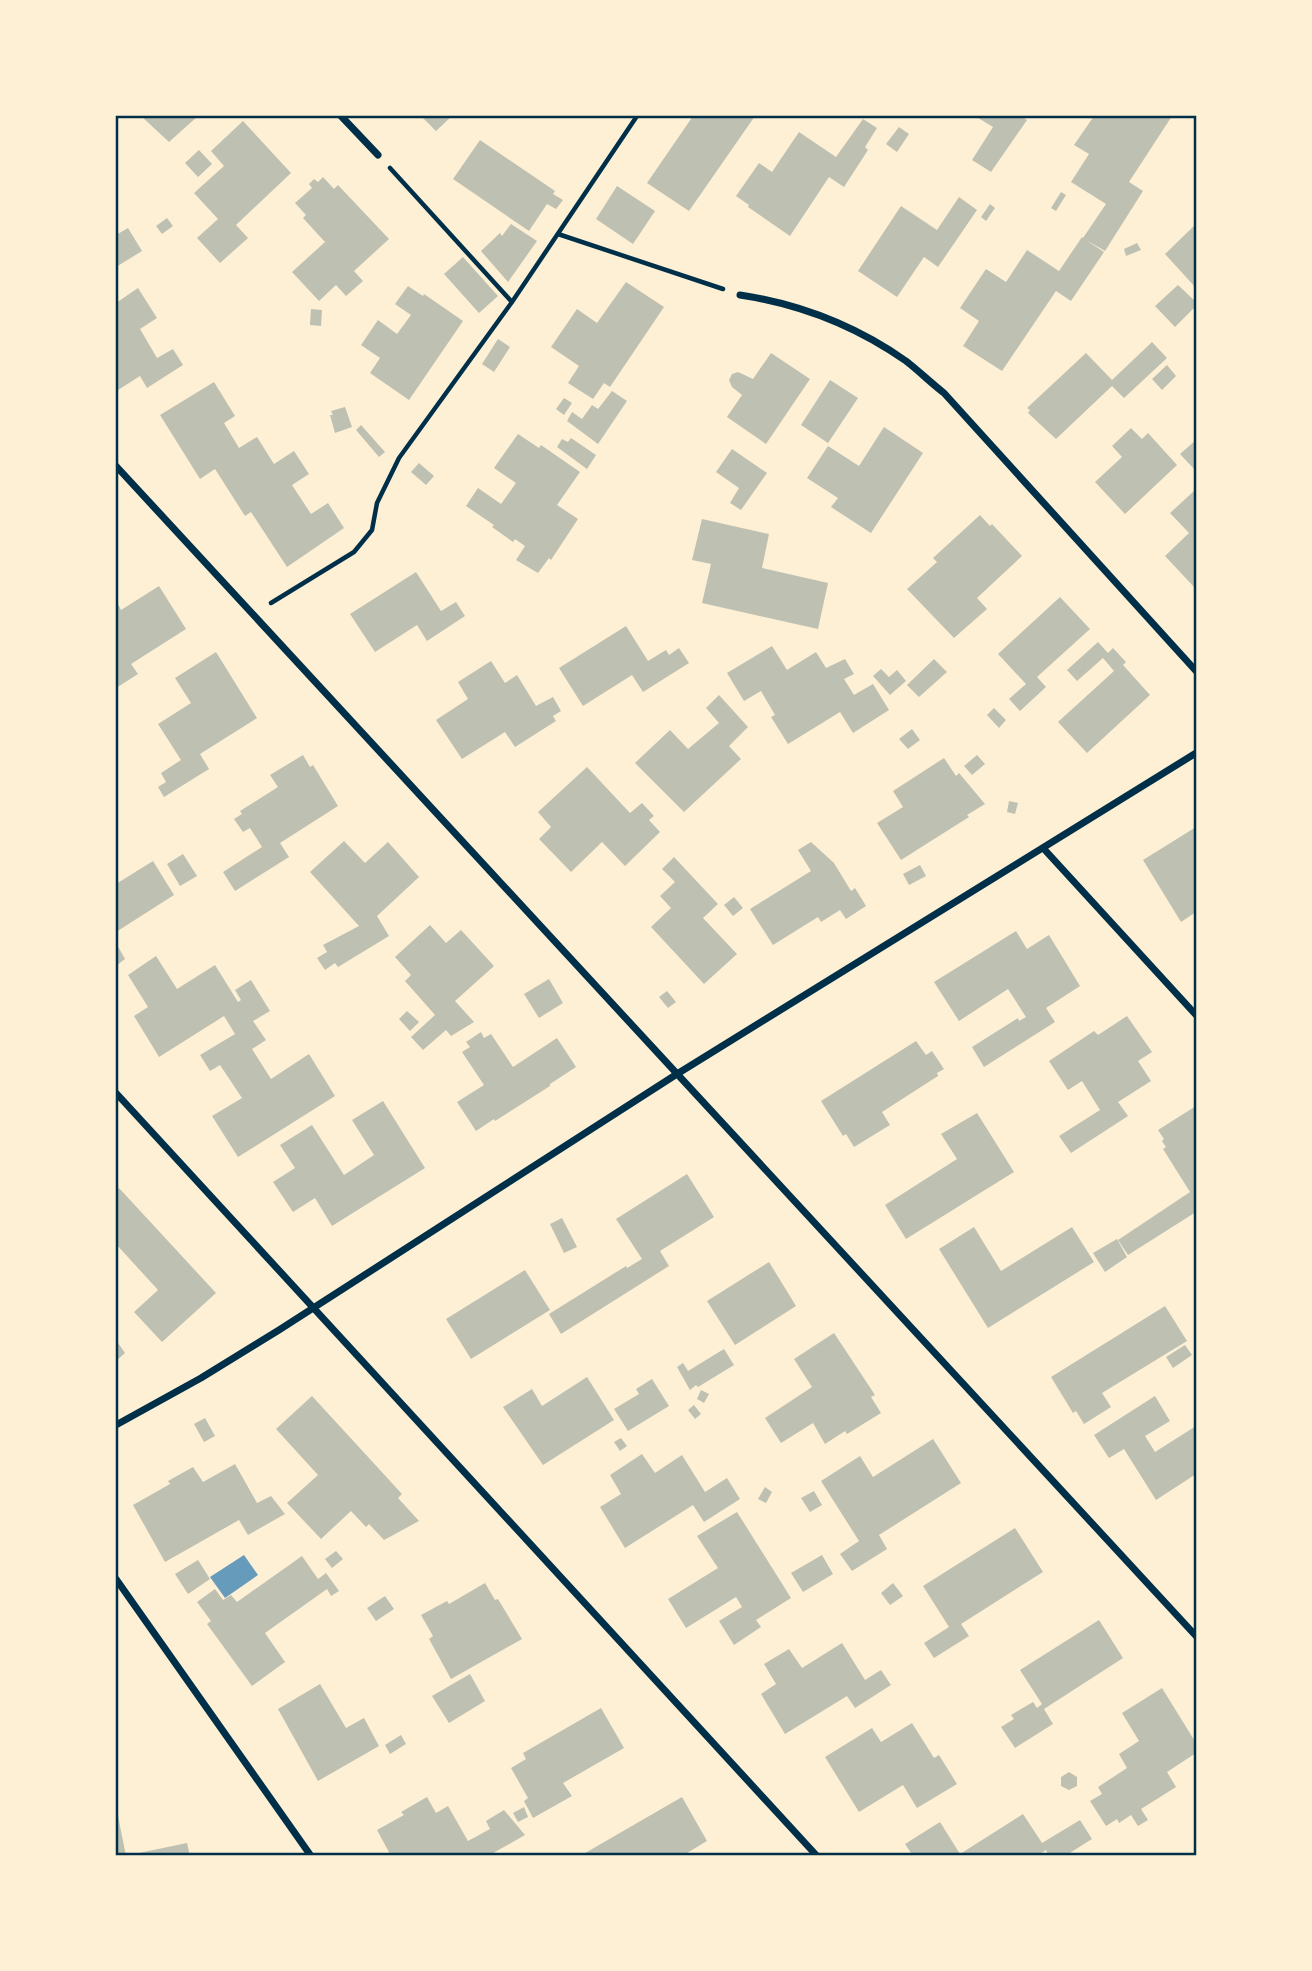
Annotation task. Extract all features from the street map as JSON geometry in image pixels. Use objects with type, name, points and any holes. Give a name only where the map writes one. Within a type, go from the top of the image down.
[{"type":"street","points":[[341,116],[378,155]]},
{"type":"street","points":[[740,295],[769,299],[818,314],[862,335],[907,362],[944,393],[1196,671]]},
{"type":"street","points":[[116,466],[1196,1636]]},
{"type":"street","points":[[116,1425],[201,1378],[677,1073],[1196,753]]},
{"type":"street","points":[[1044,849],[1196,1015]]},
{"type":"street","points":[[116,1093],[817,1856]]},
{"type":"street","points":[[116,1579],[311,1856]]},
{"type":"path","points":[[253,614],[354,552],[372,530],[377,503],[398,458],[512,302],[637,116]]},
{"type":"path","points":[[378,155],[512,302]]},
{"type":"path","points":[[558,234],[740,295]]},
{"type":"water","points":[[244,1555],[258,1575],[225,1598],[210,1577]]},
{"type":"building","points":[[141,116],[198,116],[169,142]]},
{"type":"building","points":[[421,116],[452,116],[436,131]]},
{"type":"building","points":[[693,116],[755,116],[689,211],[647,183]]},
{"type":"building","points":[[975,116],[1021,116],[1027,120],[991,172],[972,160],[993,127]]},
{"type":"building","points":[[1094,116],[1172,116],[1129,182],[1143,191],[1105,251],[1086,240],[1104,252],[1071,301],[1056,291],[1002,371],[963,346],[979,321],[960,308],[986,269],[1006,282],[1027,250],[1059,271],[1083,238],[1106,204],[1071,182],[1089,154],[1074,145]]},
{"type":"building","points":[[863,119],[877,128],[865,147],[868,150],[844,187],[829,177],[790,236],[736,196],[759,163],[772,172],[799,132],[836,157]]},
{"type":"building","points":[[243,121],[291,173],[236,225],[248,238],[220,263],[197,238],[218,219],[194,193],[224,166],[211,151]]},
{"type":"building","points":[[899,127],[909,134],[897,152],[886,144]]},
{"type":"building","points":[[480,140],[555,191],[553,194],[563,200],[556,209],[547,204],[529,231],[453,179]]},
{"type":"building","points":[[199,150],[212,164],[198,177],[185,163]]},
{"type":"building","points":[[323,177],[334,189],[338,185],[389,239],[354,271],[363,281],[346,296],[336,285],[319,301],[292,272],[325,242],[303,218],[306,215],[295,203],[312,188],[309,184],[314,179],[318,182]]},
{"type":"building","points":[[617,186],[655,211],[633,244],[596,219]]},
{"type":"building","points":[[1061,192],[1066,195],[1056,211],[1051,208]]},
{"type":"building","points":[[959,197],[977,210],[938,267],[924,257],[897,297],[858,271],[901,206],[937,230]]},
{"type":"building","points":[[990,204],[995,208],[986,221],[981,217]]},
{"type":"building","points":[[167,218],[173,226],[162,234],[156,226]]},
{"type":"building","points":[[511,224],[537,241],[508,282],[481,251],[500,233],[502,236]]},
{"type":"building","points":[[1196,224],[1196,288],[1165,254]]},
{"type":"building","points":[[128,228],[142,251],[116,267],[116,235]]},
{"type":"building","points":[[1137,243],[1141,250],[1126,256],[1124,249]]},
{"type":"building","points":[[463,257],[498,296],[479,313],[444,274]]},
{"type":"building","points":[[626,282],[664,307],[610,387],[604,383],[593,399],[568,383],[579,366],[551,347],[577,309],[597,323]]},
{"type":"building","points":[[1178,285],[1196,302],[1196,306],[1175,327],[1155,306]]},
{"type":"building","points":[[408,286],[463,321],[409,400],[370,373],[380,358],[361,345],[378,320],[397,334],[411,315],[395,304]]},
{"type":"building","points":[[138,288],[157,318],[140,329],[157,358],[173,349],[183,365],[147,388],[140,376],[118,390],[116,303]]},
{"type":"building","points":[[311,309],[322,310],[321,326],[310,325]]},
{"type":"building","points":[[498,339],[510,347],[494,372],[482,364]]},
{"type":"building","points":[[1152,342],[1167,358],[1124,398],[1112,386],[1056,439],[1028,413],[1030,410],[1027,408],[1086,353],[1112,380]]},
{"type":"building","points":[[771,353],[810,379],[766,444],[727,417],[742,395],[732,387],[729,380],[732,374],[738,372],[753,379]]},
{"type":"building","points":[[1167,365],[1176,376],[1162,390],[1152,379]]},
{"type":"building","points":[[830,380],[858,398],[828,443],[801,425]]},
{"type":"building","points":[[214,382],[235,416],[224,423],[239,448],[257,437],[274,464],[294,451],[309,474],[292,485],[311,514],[328,503],[344,528],[287,567],[251,512],[245,516],[215,469],[200,479],[160,415]]},
{"type":"building","points":[[612,391],[627,401],[598,444],[567,421],[572,412],[582,419],[592,405],[598,409]]},
{"type":"building","points":[[564,398],[572,403],[564,415],[556,409]]},
{"type":"building","points":[[345,407],[352,427],[335,433],[331,411]]},
{"type":"building","points":[[361,425],[385,452],[379,457],[356,430]]},
{"type":"building","points":[[884,427],[923,453],[871,533],[831,507],[838,498],[807,478],[828,446],[859,466]]},
{"type":"building","points":[[1131,428],[1142,439],[1148,433],[1177,465],[1125,514],[1095,482],[1122,457],[1112,446]]},
{"type":"building","points":[[518,434],[539,448],[541,445],[580,472],[557,505],[578,519],[551,560],[549,558],[538,573],[516,560],[525,546],[515,539],[513,542],[466,506],[478,488],[501,504],[516,483],[494,468]]},
{"type":"building","points":[[571,438],[596,455],[587,469],[557,447],[562,439],[568,442]]},
{"type":"building","points":[[1196,440],[1196,467],[1194,469],[1180,454]]},
{"type":"building","points":[[732,449],[767,473],[741,510],[730,503],[739,488],[716,472]]},
{"type":"building","points":[[419,463],[434,476],[426,485],[411,472]]},
{"type":"building","points":[[1194,491],[1194,587],[1165,556],[1189,533],[1170,513]]},
{"type":"building","points":[[980,515],[1022,556],[977,598],[987,609],[954,638],[907,589],[937,562],[933,558]]},
{"type":"building","points":[[702,519],[769,534],[762,568],[828,583],[818,629],[702,603],[711,564],[692,560]]},
{"type":"building","points":[[416,572],[441,611],[456,602],[465,616],[427,641],[417,625],[375,652],[350,614]]},
{"type":"building","points":[[159,586],[186,629],[131,664],[138,674],[116,688],[116,600],[121,610]]},
{"type":"building","points":[[1060,597],[1090,629],[1037,677],[1046,687],[1020,711],[1009,699],[1026,684],[998,654]]},
{"type":"building","points":[[626,626],[648,661],[666,650],[669,655],[679,648],[689,663],[643,692],[632,675],[583,706],[559,668]]},
{"type":"building","points":[[1098,642],[1108,653],[1113,648],[1126,662],[1123,665],[1150,695],[1087,753],[1058,722],[1114,671],[1103,658],[1077,681],[1067,670]]},
{"type":"building","points":[[772,646],[787,670],[816,652],[826,668],[845,659],[854,674],[844,679],[854,695],[873,684],[889,710],[853,733],[840,712],[788,744],[771,717],[775,715],[761,691],[744,701],[727,673]]},
{"type":"building","points":[[216,652],[257,718],[200,754],[209,769],[164,797],[158,787],[166,782],[161,773],[181,760],[158,724],[191,703],[175,678]]},
{"type":"building","points":[[934,659],[947,672],[919,697],[907,685]]},
{"type":"building","points":[[491,661],[505,683],[517,675],[536,706],[553,697],[561,711],[553,716],[556,721],[515,747],[505,732],[462,759],[436,720],[468,699],[458,682]]},
{"type":"building","points":[[881,669],[889,677],[897,670],[906,681],[890,695],[873,676]]},
{"type":"building","points":[[719,695],[748,727],[729,746],[741,759],[684,812],[635,763],[670,730],[688,749],[719,723],[706,708]]},
{"type":"building","points":[[994,708],[1006,720],[999,728],[987,715]]},
{"type":"building","points":[[912,729],[920,740],[908,749],[899,739]]},
{"type":"building","points":[[303,755],[310,767],[313,765],[338,806],[280,843],[289,857],[235,891],[223,872],[262,847],[250,828],[243,832],[234,819],[242,814],[240,811],[278,787],[270,775]]},
{"type":"building","points":[[977,755],[985,764],[972,775],[964,766]]},
{"type":"building","points":[[944,758],[956,776],[959,773],[985,804],[901,860],[877,823],[903,807],[893,791]]},
{"type":"building","points":[[587,767],[630,813],[642,803],[654,816],[649,820],[660,832],[625,866],[602,842],[571,872],[539,839],[551,827],[538,812]]},
{"type":"building","points":[[1009,801],[1018,803],[1015,814],[1007,812]]},
{"type":"building","points":[[1196,827],[1196,912],[1181,922],[1143,860]]},
{"type":"building","points":[[344,841],[365,863],[388,842],[419,877],[377,916],[389,936],[338,967],[335,963],[325,970],[317,958],[327,952],[323,945],[359,926],[310,872]]},
{"type":"building","points":[[811,842],[834,863],[851,891],[855,888],[866,906],[846,919],[840,910],[821,922],[818,917],[773,945],[750,909],[811,871],[798,850]]},
{"type":"building","points":[[183,854],[197,876],[180,886],[167,864]]},
{"type":"building","points":[[674,857],[718,904],[703,918],[737,954],[704,984],[651,927],[671,908],[660,896],[675,882],[662,869]]},
{"type":"building","points":[[153,861],[174,895],[116,932],[116,884]]},
{"type":"building","points":[[920,865],[926,876],[909,885],[903,874]]},
{"type":"building","points":[[734,897],[743,908],[733,916],[724,905]]},
{"type":"building","points":[[430,925],[446,943],[461,930],[494,966],[455,1001],[474,1022],[451,1036],[446,1030],[423,1050],[411,1037],[435,1015],[405,981],[411,975],[395,957]]},
{"type":"building","points":[[1016,931],[1027,949],[1049,935],[1080,986],[1046,1008],[1055,1022],[984,1067],[972,1047],[1018,1018],[1019,1021],[1026,1017],[1008,989],[959,1021],[934,982]]},
{"type":"building","points":[[116,943],[125,959],[116,966]]},
{"type":"building","points":[[156,956],[177,989],[215,965],[238,1002],[241,1000],[235,990],[251,980],[270,1011],[253,1021],[266,1040],[252,1049],[271,1079],[309,1054],[335,1096],[238,1157],[212,1116],[242,1098],[220,1065],[210,1071],[200,1055],[235,1034],[224,1016],[159,1057],[134,1016],[148,1007],[128,975]]},
{"type":"building","points":[[549,979],[563,1003],[539,1018],[524,994]]},
{"type":"building","points":[[667,991],[676,1002],[668,1008],[659,997]]},
{"type":"building","points":[[407,1011],[419,1022],[410,1031],[399,1019]]},
{"type":"building","points":[[1127,1016],[1152,1052],[1138,1061],[1151,1081],[1118,1102],[1128,1116],[1071,1153],[1059,1136],[1100,1110],[1082,1081],[1068,1090],[1049,1061],[1094,1031],[1098,1035]]},
{"type":"building","points":[[481,1032],[484,1038],[491,1034],[513,1067],[557,1038],[576,1067],[476,1131],[457,1102],[484,1085],[462,1052],[470,1047],[466,1042]]},
{"type":"building","points":[[916,1041],[926,1055],[932,1051],[944,1069],[937,1073],[938,1076],[882,1112],[890,1125],[854,1147],[846,1134],[843,1136],[821,1101]]},
{"type":"building","points":[[383,1101],[425,1168],[332,1226],[315,1198],[293,1212],[273,1182],[295,1168],[280,1145],[312,1125],[344,1175],[374,1155],[352,1120]]},
{"type":"building","points":[[1196,1106],[1196,1212],[1128,1255],[1118,1240],[1190,1192],[1163,1149],[1166,1147],[1162,1141],[1164,1139],[1158,1130]]},
{"type":"building","points":[[977,1113],[1014,1172],[906,1239],[885,1205],[957,1159],[941,1134]]},
{"type":"building","points":[[687,1174],[714,1217],[660,1251],[669,1266],[561,1334],[549,1314],[626,1266],[627,1268],[642,1259],[616,1219]]},
{"type":"building","points":[[119,1188],[216,1293],[162,1342],[134,1312],[158,1290],[116,1244],[116,1192]]},
{"type":"building","points":[[562,1218],[577,1247],[564,1253],[550,1224]]},
{"type":"building","points":[[974,1227],[1001,1271],[1072,1227],[1094,1262],[988,1328],[939,1249]]},
{"type":"building","points":[[1117,1239],[1127,1257],[1105,1272],[1093,1253]]},
{"type":"building","points":[[769,1262],[796,1306],[735,1345],[707,1301]]},
{"type":"building","points":[[525,1270],[550,1310],[471,1359],[446,1319]]},
{"type":"building","points":[[1165,1306],[1187,1341],[1102,1393],[1111,1407],[1084,1424],[1076,1411],[1073,1413],[1051,1377]]},
{"type":"building","points":[[834,1333],[875,1395],[871,1397],[881,1413],[825,1444],[813,1423],[781,1443],[765,1418],[812,1387],[794,1359]]},
{"type":"building","points":[[116,1340],[125,1353],[116,1361]]},
{"type":"building","points":[[1185,1345],[1192,1355],[1173,1368],[1166,1357]]},
{"type":"building","points":[[724,1349],[734,1365],[690,1390],[677,1367],[683,1363],[688,1371]]},
{"type":"building","points":[[587,1377],[614,1420],[543,1465],[503,1407],[532,1389],[542,1406]]},
{"type":"building","points":[[652,1379],[669,1406],[628,1431],[614,1409],[639,1394],[636,1389]]},
{"type":"building","points":[[701,1390],[709,1394],[704,1403],[697,1399]]},
{"type":"building","points":[[312,1396],[402,1494],[398,1498],[419,1521],[384,1540],[369,1524],[366,1527],[351,1511],[321,1539],[287,1503],[318,1475],[276,1429]]},
{"type":"building","points":[[1155,1396],[1170,1421],[1145,1436],[1155,1452],[1196,1426],[1196,1474],[1156,1500],[1124,1449],[1109,1458],[1094,1435]]},
{"type":"building","points":[[694,1405],[701,1414],[695,1419],[688,1410]]},
{"type":"building","points":[[205,1418],[215,1436],[204,1442],[194,1424]]},
{"type":"building","points":[[621,1438],[627,1446],[620,1451],[614,1442]]},
{"type":"building","points":[[933,1439],[961,1483],[879,1535],[887,1549],[852,1571],[840,1554],[859,1541],[821,1481],[860,1456],[873,1477]]},
{"type":"building","points":[[642,1454],[655,1473],[682,1455],[705,1492],[727,1478],[740,1499],[704,1522],[693,1505],[625,1548],[600,1507],[621,1494],[610,1475]]},
{"type":"building","points":[[235,1464],[257,1503],[271,1496],[285,1514],[248,1535],[239,1520],[165,1562],[133,1505],[193,1467],[203,1482]]},
{"type":"building","points":[[765,1487],[772,1492],[766,1503],[758,1499]]},
{"type":"building","points":[[814,1491],[822,1505],[810,1512],[801,1498]]},
{"type":"building","points":[[737,1512],[791,1598],[756,1620],[761,1627],[734,1645],[719,1621],[742,1607],[736,1597],[686,1628],[668,1599],[718,1568],[697,1536]]},
{"type":"building","points":[[1015,1528],[1043,1572],[961,1624],[969,1636],[934,1658],[924,1643],[949,1627],[923,1586]]},
{"type":"building","points":[[336,1551],[343,1559],[332,1568],[325,1559]]},
{"type":"building","points":[[822,1555],[833,1574],[803,1592],[791,1573]]},
{"type":"building","points":[[302,1556],[318,1579],[326,1573],[339,1591],[331,1596],[327,1589],[265,1633],[285,1662],[252,1686],[207,1624],[211,1621],[197,1602],[215,1589],[223,1600],[231,1595],[237,1602]]},
{"type":"building","points":[[198,1560],[210,1579],[188,1594],[175,1574]]},
{"type":"building","points":[[485,1583],[522,1639],[451,1679],[429,1639],[433,1636],[421,1615],[447,1601],[449,1604]]},
{"type":"building","points":[[893,1583],[903,1596],[890,1605],[881,1593]]},
{"type":"building","points":[[385,1596],[394,1609],[376,1621],[367,1608]]},
{"type":"building","points":[[1099,1620],[1123,1658],[1044,1709],[1053,1724],[1015,1748],[1001,1727],[1014,1719],[1011,1715],[1033,1702],[1037,1708],[1042,1704],[1020,1670]]},
{"type":"building","points":[[842,1643],[865,1680],[881,1670],[891,1685],[855,1708],[847,1696],[785,1734],[761,1694],[776,1684],[764,1664],[789,1649],[802,1668]]},
{"type":"building","points":[[470,1674],[485,1701],[449,1723],[432,1696]]},
{"type":"building","points":[[320,1684],[346,1728],[364,1718],[379,1746],[318,1781],[278,1709]]},
{"type":"building","points":[[1162,1688],[1196,1743],[1196,1753],[1167,1772],[1176,1787],[1141,1809],[1148,1820],[1138,1826],[1131,1815],[1119,1823],[1117,1819],[1106,1826],[1090,1801],[1102,1794],[1098,1787],[1127,1768],[1119,1754],[1139,1741],[1122,1713]]},
{"type":"building","points":[[601,1708],[624,1748],[563,1783],[572,1796],[533,1818],[524,1801],[528,1798],[511,1768],[526,1759],[523,1753]]},
{"type":"building","points":[[912,1723],[934,1758],[939,1755],[957,1784],[917,1808],[903,1785],[859,1812],[825,1757],[872,1728],[881,1742]]},
{"type":"building","points":[[401,1735],[406,1744],[390,1754],[385,1745]]},
{"type":"building","points":[[1069,1772],[1077,1777],[1077,1786],[1069,1790],[1061,1786],[1061,1777]]},
{"type":"building","points":[[427,1797],[436,1813],[448,1806],[468,1841],[490,1829],[486,1821],[504,1810],[525,1835],[488,1856],[391,1856],[377,1830],[404,1815],[401,1812]]},
{"type":"building","points":[[682,1797],[707,1841],[682,1856],[580,1856]]},
{"type":"building","points":[[524,1807],[528,1817],[518,1822],[513,1813]]},
{"type":"building","points":[[117,1811],[126,1856],[116,1856]]},
{"type":"building","points":[[1023,1814],[1042,1843],[1080,1820],[1092,1839],[1065,1856],[1049,1856],[1046,1850],[1036,1856],[913,1856],[905,1844],[940,1822],[960,1854]]},
{"type":"building","points":[[187,1843],[190,1856],[134,1856],[134,1854]]}]
